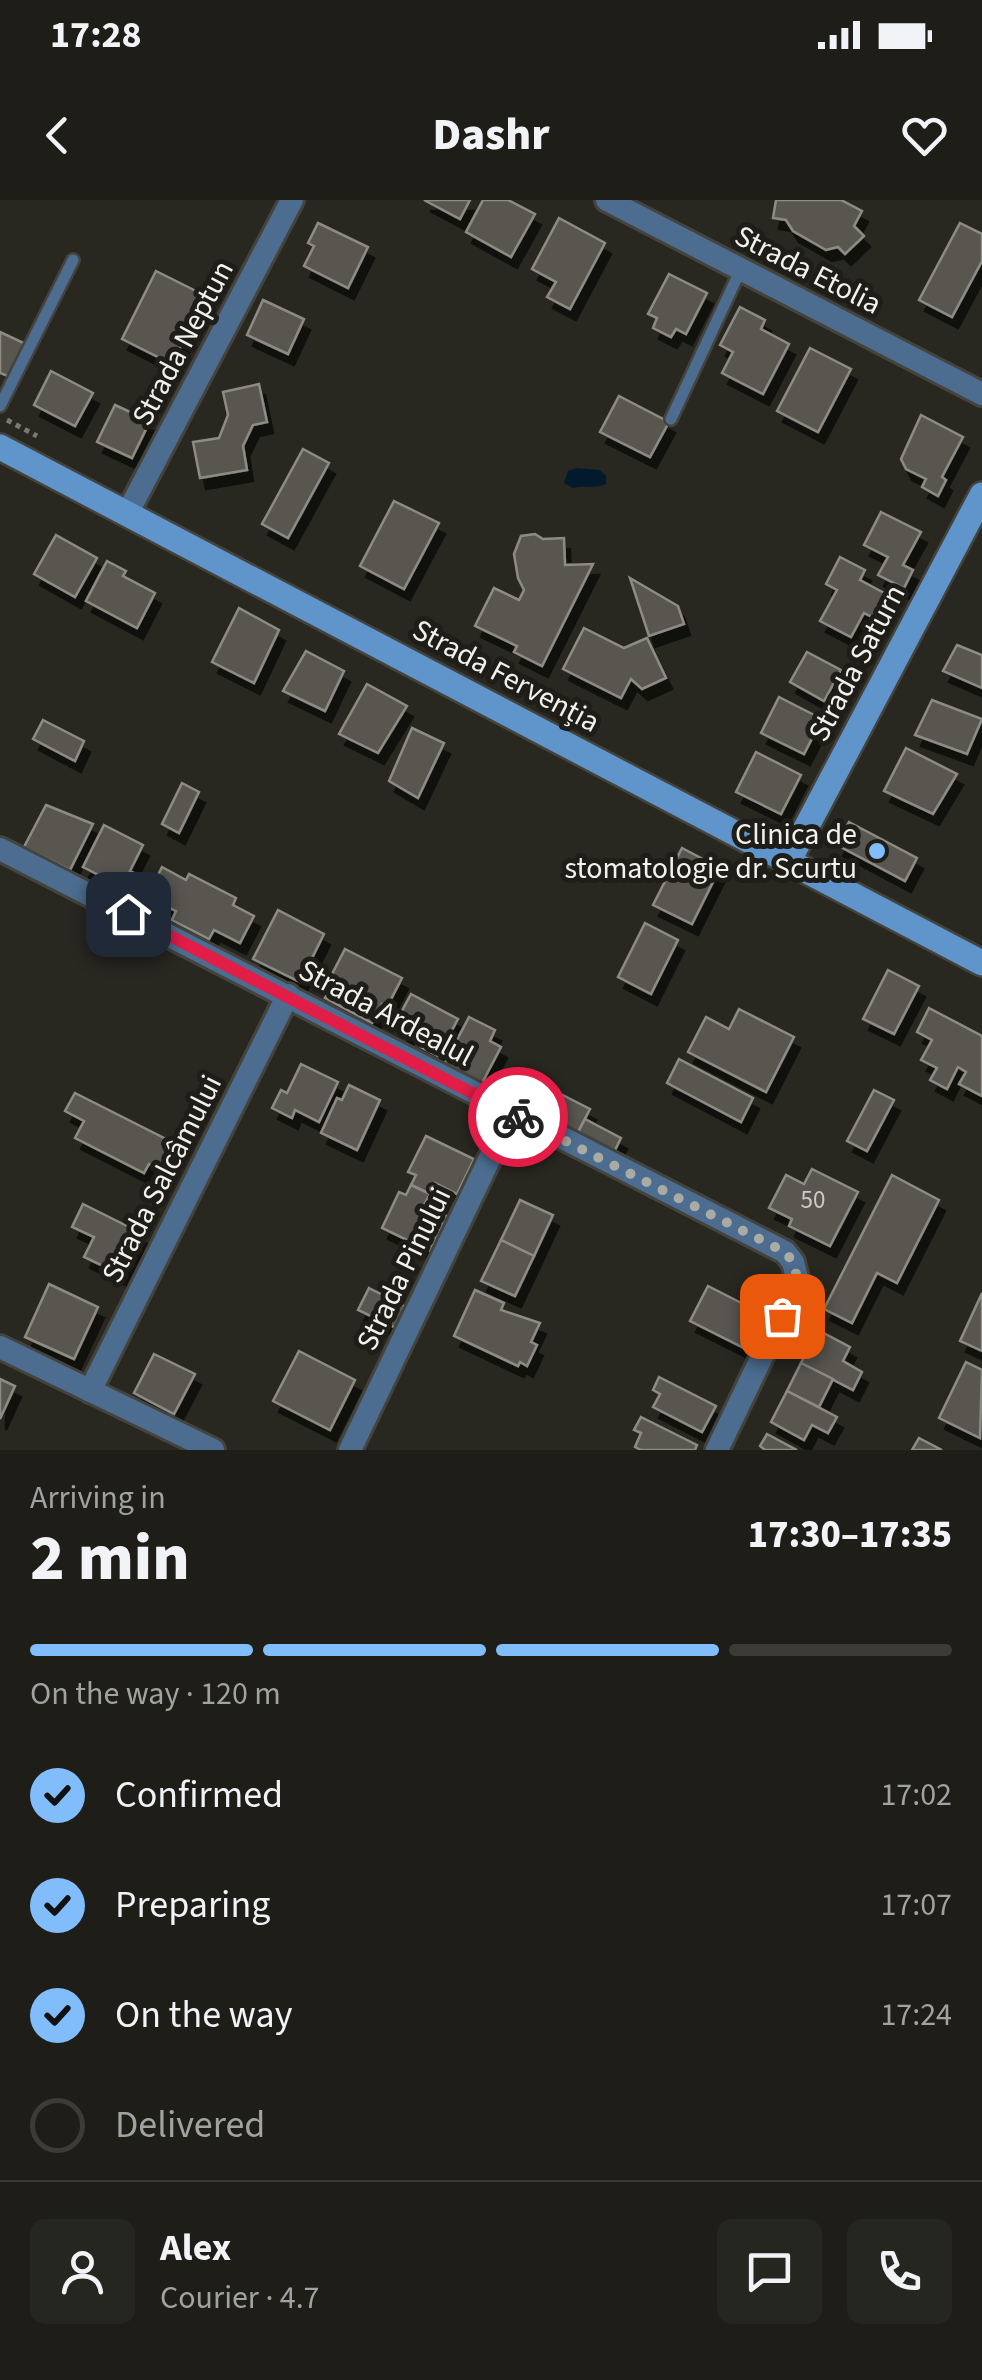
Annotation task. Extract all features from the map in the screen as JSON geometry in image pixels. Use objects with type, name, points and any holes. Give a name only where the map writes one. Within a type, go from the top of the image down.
[{"type":"street","name":"Strada Neptun","points":[[127,514],[292,200]]},
{"type":"street","name":"Strada Etolia","points":[[607,200],[982,394]]},
{"type":"street","name":"Strada Fervenția","points":[[0,447],[982,963]]},
{"type":"street","name":"Strada Saturn","points":[[788,860],[982,495]]},
{"type":"street","name":"Strada Ardealul","points":[[0,849],[785,1252],[793,1262],[798,1282],[717,1450]]},
{"type":"street","name":"Strada Salcâmului","points":[[90,1391],[288,994]]},
{"type":"street","name":"Strada Pinului","points":[[350,1450],[512,1114]]},
{"type":"street","points":[[0,1347],[212,1450]]},
{"type":"lane","points":[[0,406],[72,260]]},
{"type":"lane","points":[[671,420],[741,269]]},
{"type":"water","points":[[600,470],[606,476],[606,484],[573,488],[564,483],[568,471]]},
{"type":"building","points":[[424,200],[470,200],[460,219]]},
{"type":"building","points":[[483,200],[508,200],[535,214],[511,257],[466,232]]},
{"type":"building","points":[[776,200],[841,200],[862,211],[854,226],[864,236],[845,254],[838,247],[826,250],[793,231],[786,220],[773,218]]},
{"type":"building","points":[[559,218],[605,243],[570,309],[547,297],[556,282],[532,269]]},
{"type":"building","points":[[318,223],[368,247],[348,288],[304,266],[314,246],[308,243]]},
{"type":"building","points":[[960,223],[982,234],[982,261],[952,317],[919,300]]},
{"type":"building","points":[[156,271],[206,296],[172,364],[122,339]]},
{"type":"building","points":[[669,274],[707,293],[686,334],[676,329],[671,337],[653,328],[657,318],[648,314]]},
{"type":"building","points":[[263,300],[304,319],[288,354],[247,335]]},
{"type":"building","points":[[740,307],[765,320],[761,329],[789,344],[763,394],[722,373],[733,352],[720,345]]},
{"type":"building","points":[[0,332],[26,344],[10,377],[0,373]]},
{"type":"building","points":[[810,348],[851,369],[818,432],[777,411]]},
{"type":"building","points":[[51,371],[93,393],[75,426],[34,405]]},
{"type":"building","points":[[259,384],[267,422],[253,425],[243,446],[247,470],[200,478],[193,442],[219,438],[228,415],[223,392]]},
{"type":"building","points":[[619,396],[669,422],[650,457],[600,432]]},
{"type":"building","points":[[115,405],[150,421],[132,458],[97,442]]},
{"type":"building","points":[[921,415],[963,437],[942,477],[946,480],[938,496],[922,487],[926,479],[906,469],[901,459]]},
{"type":"building","points":[[303,449],[329,463],[288,538],[262,524]]},
{"type":"building","points":[[394,501],[439,523],[404,589],[360,566]]},
{"type":"building","points":[[881,512],[921,532],[903,565],[913,570],[904,588],[878,575],[888,557],[864,545]]},
{"type":"building","points":[[535,534],[543,539],[564,538],[565,565],[593,564],[542,666],[514,652],[517,646],[475,626],[494,588],[519,600],[524,590],[514,554],[521,536]]},
{"type":"building","points":[[56,535],[97,558],[75,597],[34,574]]},
{"type":"building","points":[[840,557],[865,570],[860,580],[888,595],[876,619],[864,613],[851,637],[820,621],[837,590],[826,584]]},
{"type":"building","points":[[107,561],[126,571],[123,576],[155,593],[137,628],[86,601]]},
{"type":"building","points":[[630,578],[678,606],[684,624],[649,636]]},
{"type":"building","points":[[239,608],[279,630],[254,683],[212,662]]},
{"type":"building","points":[[584,628],[624,648],[647,638],[666,678],[642,689],[631,679],[621,698],[563,669]]},
{"type":"building","points":[[957,645],[982,655],[982,688],[943,671]]},
{"type":"building","points":[[306,651],[344,671],[325,711],[283,691]]},
{"type":"building","points":[[807,652],[841,670],[824,701],[790,682]]},
{"type":"building","points":[[367,684],[407,706],[378,753],[339,734]]},
{"type":"building","points":[[779,697],[822,719],[804,754],[761,733]]},
{"type":"building","points":[[932,700],[982,719],[967,754],[915,735]]},
{"type":"building","points":[[43,720],[84,741],[75,761],[33,739]]},
{"type":"building","points":[[412,728],[444,743],[418,798],[389,781]]},
{"type":"building","points":[[906,748],[957,774],[933,814],[884,791]]},
{"type":"building","points":[[756,752],[801,775],[781,814],[736,792]]},
{"type":"building","points":[[182,783],[199,792],[179,833],[162,824]]},
{"type":"building","points":[[46,805],[93,824],[70,870],[24,847]]},
{"type":"building","name":"Clinica de stomatologie dr. Scurtu","points":[[849,822],[917,858],[905,881],[837,845]]},
{"type":"building","points":[[104,825],[143,845],[130,871],[136,874],[128,890],[83,867]]},
{"type":"building","points":[[682,848],[720,868],[692,924],[653,905]]},
{"type":"building","points":[[162,867],[186,880],[189,874],[236,898],[233,905],[254,916],[240,943],[214,930],[209,939],[172,920],[176,911],[147,897]]},
{"type":"building","points":[[278,910],[324,934],[300,982],[253,959]]},
{"type":"building","points":[[645,923],[678,940],[651,994],[618,977]]},
{"type":"building","points":[[345,949],[402,978],[387,1007],[382,1004],[372,1023],[325,998]]},
{"type":"building","points":[[888,970],[919,986],[894,1034],[863,1019]]},
{"type":"building","points":[[411,994],[458,1019],[438,1056],[417,1045],[420,1039],[402,1030],[405,1024],[397,1020]]},
{"type":"building","points":[[929,1008],[982,1036],[982,1096],[959,1084],[966,1072],[958,1067],[947,1089],[930,1080],[937,1068],[921,1060],[932,1040],[917,1032]]},
{"type":"building","points":[[739,1009],[794,1037],[766,1092],[688,1052],[706,1017],[729,1029]]},
{"type":"building","points":[[469,1017],[495,1030],[490,1041],[501,1047],[481,1085],[444,1065]]},
{"type":"building","points":[[679,1059],[753,1098],[741,1122],[667,1083]]},
{"type":"building","points":[[301,1064],[338,1082],[319,1122],[295,1110],[292,1118],[272,1108],[281,1090],[287,1093]]},
{"type":"building","points":[[349,1085],[380,1100],[357,1150],[321,1133],[337,1098],[342,1100]]},
{"type":"building","points":[[547,1087],[590,1109],[575,1138],[533,1116]]},
{"type":"building","points":[[874,1090],[894,1100],[867,1151],[847,1141]]},
{"type":"building","points":[[75,1093],[172,1142],[158,1169],[149,1164],[144,1173],[75,1138],[84,1121],[65,1111]]},
{"type":"building","points":[[585,1119],[621,1138],[612,1156],[575,1138]]},
{"type":"building","points":[[426,1136],[474,1159],[457,1194],[435,1183],[430,1194],[411,1185],[416,1175],[408,1172]]},
{"type":"building","points":[[812,1169],[858,1192],[830,1246],[789,1226],[792,1219],[769,1208],[786,1175],[804,1184]]},
{"type":"building","points":[[892,1175],[939,1200],[897,1283],[877,1273],[852,1323],[824,1309]]},
{"type":"building","points":[[411,1185],[430,1194],[424,1205],[447,1216],[430,1251],[382,1228],[399,1192],[406,1195]]},
{"type":"building","points":[[520,1200],[553,1215],[534,1256],[501,1240]]},
{"type":"building","points":[[83,1204],[145,1235],[124,1276],[84,1257],[94,1237],[72,1227]]},
{"type":"building","points":[[501,1240],[534,1256],[515,1296],[481,1281]]},
{"type":"building","points":[[49,1284],[98,1307],[74,1359],[25,1337]]},
{"type":"building","points":[[708,1286],[759,1312],[742,1347],[690,1321]]},
{"type":"building","points":[[369,1288],[406,1307],[396,1328],[358,1310]]},
{"type":"building","points":[[475,1290],[504,1303],[501,1310],[540,1323],[531,1342],[537,1345],[527,1366],[520,1362],[518,1366],[454,1336]]},
{"type":"building","points":[[982,1293],[982,1351],[960,1341]]},
{"type":"building","points":[[818,1330],[850,1347],[843,1361],[862,1372],[853,1390],[801,1363]]},
{"type":"building","points":[[299,1351],[355,1380],[330,1430],[273,1401]]},
{"type":"building","points":[[154,1354],[195,1374],[174,1414],[134,1393]]},
{"type":"building","points":[[966,1362],[982,1370],[980,1438],[939,1418]]},
{"type":"building","points":[[801,1363],[833,1379],[819,1407],[787,1391]]},
{"type":"building","points":[[659,1377],[716,1406],[702,1432],[653,1407],[660,1394],[653,1390]]},
{"type":"building","points":[[0,1379],[15,1386],[0,1419]]},
{"type":"building","points":[[787,1391],[837,1417],[828,1433],[812,1425],[804,1440],[771,1422]]},
{"type":"building","points":[[641,1417],[697,1445],[695,1450],[635,1447],[641,1433],[634,1430]]},
{"type":"building","points":[[767,1434],[797,1450],[765,1450],[760,1446]]},
{"type":"building","points":[[919,1438],[942,1450],[912,1450]]},
{"type":"way so far","points":[[518,1117],[785,1252],[793,1262],[798,1282],[782,1316]]},
{"type":"place","name":"Clinica de stomatologie dr. Scurtu","points":[[877,851]]},
{"type":"route","points":[[128,914],[518,1117]]}]
